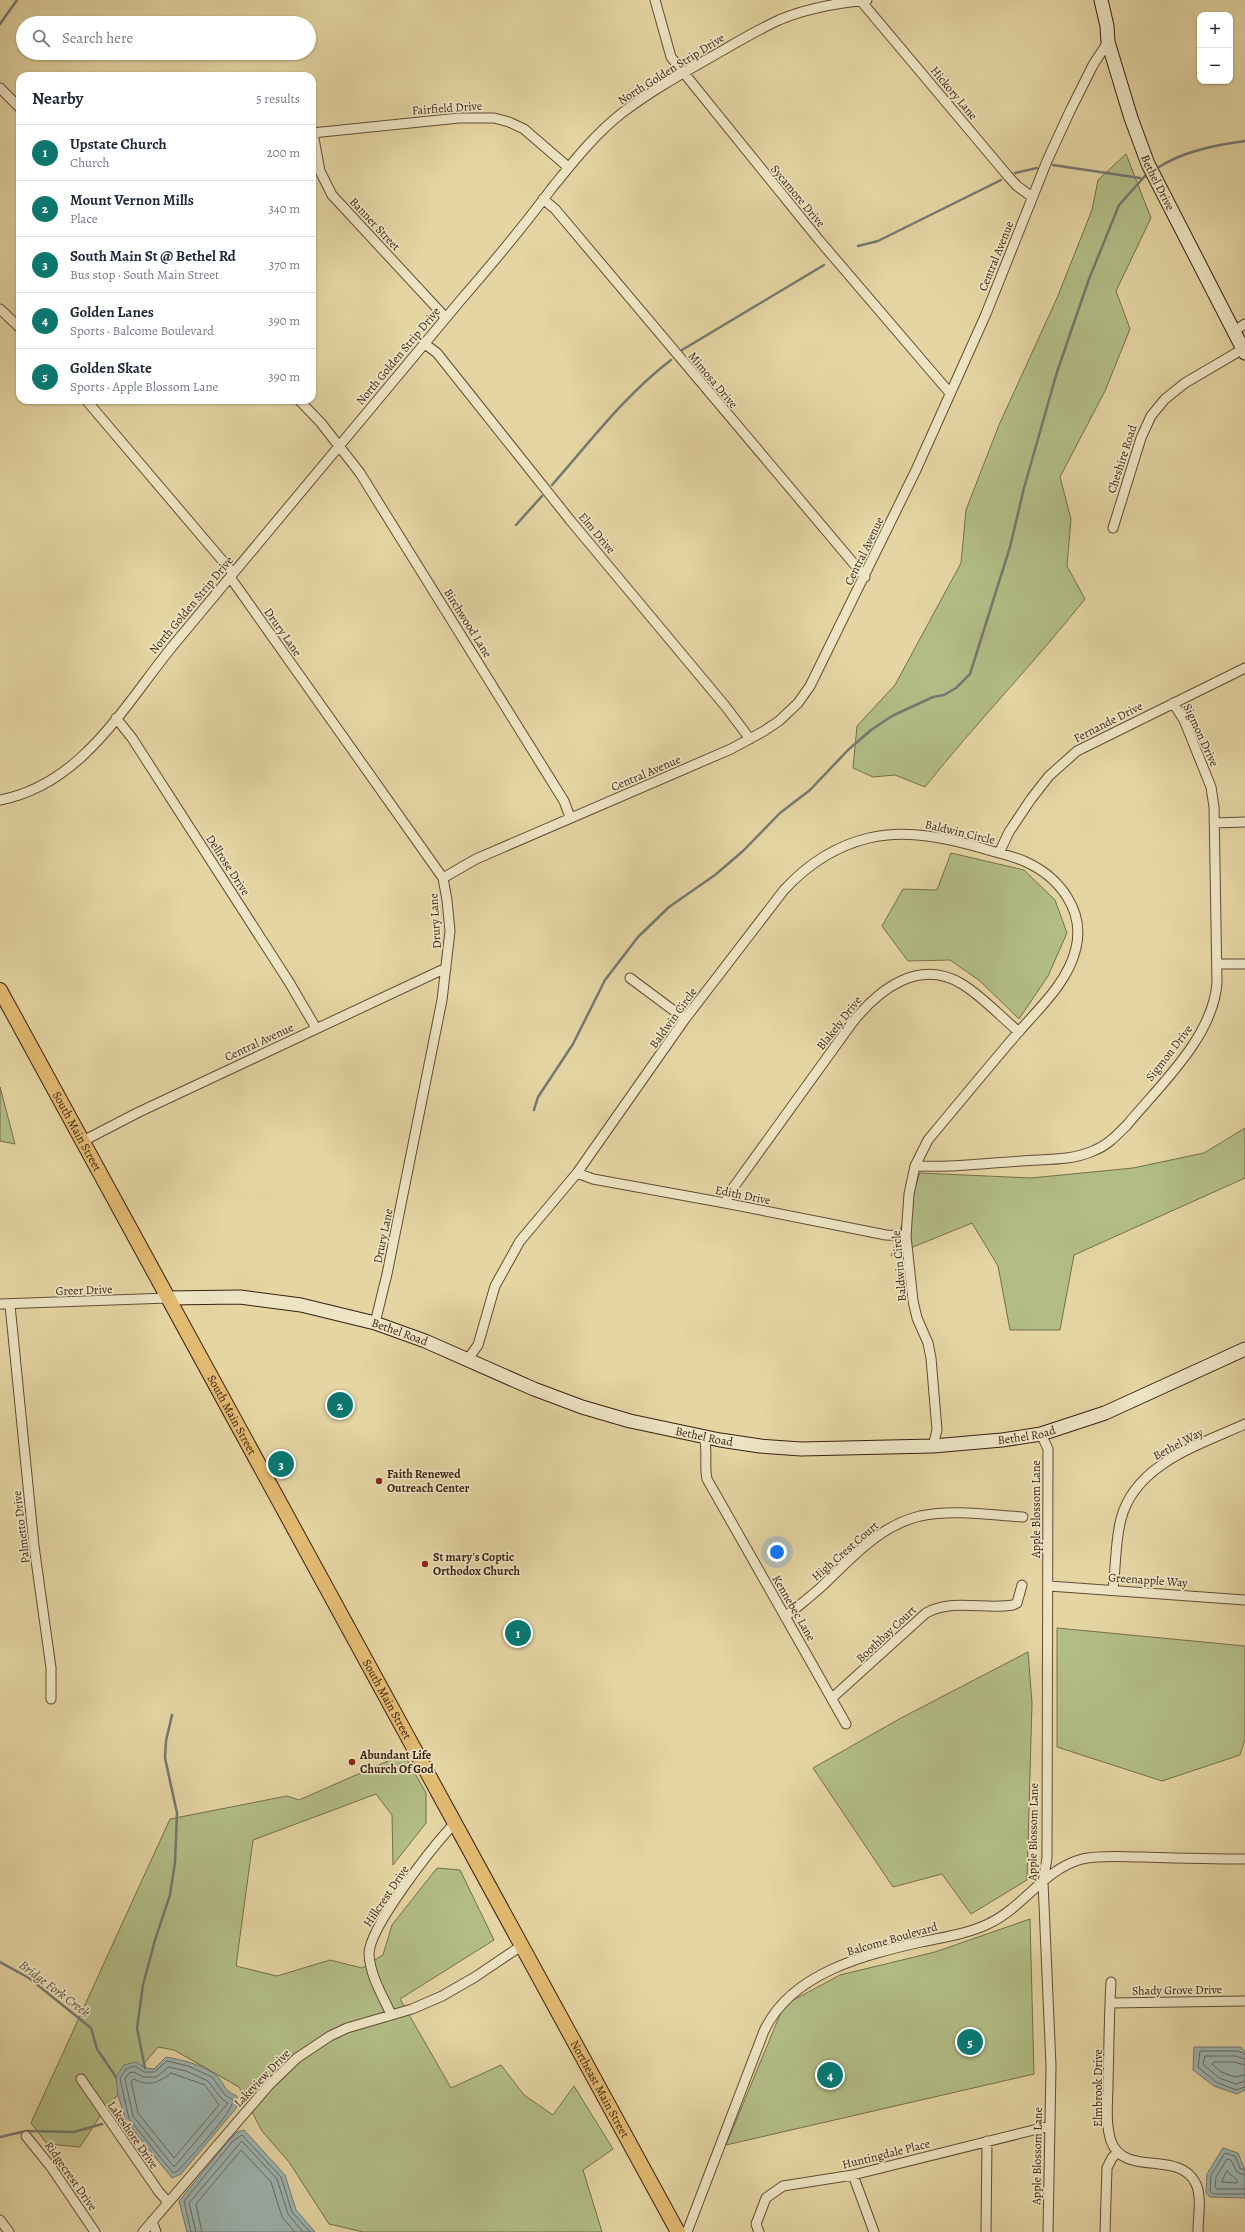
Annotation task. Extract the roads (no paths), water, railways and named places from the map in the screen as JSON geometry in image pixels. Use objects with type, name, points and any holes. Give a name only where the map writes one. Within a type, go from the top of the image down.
[{"type":"main road","name":"South Main Street","points":[[0,990],[84,1141],[521,1946]]},
{"type":"main road","name":"Northeast Main Street","points":[[521,1946],[678,2232]]},
{"type":"street","name":"Sycamore Drive","points":[[655,0],[671,58],[814,234],[949,392]]},
{"type":"street","name":"North Golden Strip Drive","points":[[0,800],[36,789],[62,773],[91,749],[231,575],[425,344],[568,167],[621,114],[683,73],[780,20],[819,7],[847,1],[864,0]]},
{"type":"street","name":"Hickory Lane","points":[[864,0],[1008,176],[1032,197]]},
{"type":"street","name":"Bethel Drive","points":[[1101,0],[1107,26],[1108,42],[1131,118],[1148,164],[1244,351]]},
{"type":"street","name":"Central Avenue","points":[[443,878],[476,859],[570,817],[659,781],[750,739],[779,720],[806,693],[865,577],[916,470],[949,392],[986,314],[1032,197],[1070,111],[1093,66],[1108,42]]},
{"type":"street","points":[[0,88],[16,104]]},
{"type":"street","name":"Fairfield Drive","points":[[316,133],[459,118],[494,118],[510,122],[524,129],[568,167]]},
{"type":"street","name":"Banner Street","points":[[316,152],[320,171],[332,195],[446,318]]},
{"type":"street","name":"Mimosa Drive","points":[[543,199],[556,209],[842,553],[865,577]]},
{"type":"street","points":[[0,308],[16,324]]},
{"type":"street","points":[[1234,331],[1245,324]]},
{"type":"street","name":"Elm Drive","points":[[425,344],[437,353],[570,520],[726,707],[750,739]]},
{"type":"street","name":"Cheshire Road","points":[[1113,528],[1141,438],[1151,416],[1165,399],[1185,383],[1244,351]]},
{"type":"street","name":"Drury Lane","points":[[89,404],[231,575],[443,878],[450,931],[449,951],[442,1000],[387,1274],[375,1323]]},
{"type":"street","name":"Birchwood Lane","points":[[303,404],[340,446],[360,473],[564,801],[570,817]]},
{"type":"street","name":"Fernande Drive","points":[[999,853],[1009,832],[1031,799],[1064,761],[1092,742],[1245,668]]},
{"type":"street","name":"Sigmon Drive","points":[[915,1166],[946,1168],[1058,1159],[1084,1155],[1104,1146],[1127,1125],[1201,1034],[1214,1001],[1217,964],[1214,807],[1208,777],[1184,720],[1173,703]]},
{"type":"street","name":"Dellrose Drive","points":[[116,718],[149,765],[289,982],[316,1028]]},
{"type":"street","points":[[1214,823],[1245,822]]},
{"type":"street","name":"Baldwin Circle","points":[[468,1359],[478,1345],[495,1286],[520,1241],[577,1173],[686,1019],[784,890],[806,868],[832,851],[870,838],[905,834],[950,840],[999,853],[1028,863],[1052,880],[1073,906],[1078,929],[1076,948],[1067,973],[1056,989],[928,1140],[915,1166],[909,1194],[906,1236],[913,1302],[917,1318],[928,1343],[931,1358],[937,1430],[933,1446]]},
{"type":"street","points":[[1217,964],[1245,964]]},
{"type":"street","name":"Central Avenue","points":[[84,1141],[139,1112],[446,968]]},
{"type":"street","name":"Blakely Drive","points":[[725,1203],[733,1188],[852,1023],[871,1001],[891,985],[922,974],[949,978],[971,991],[1019,1032]]},
{"type":"street","points":[[630,978],[686,1019]]},
{"type":"street","name":"Edith Drive","points":[[577,1173],[593,1179],[725,1203],[886,1235],[906,1236]]},
{"type":"street","name":"Bethel Road","points":[[168,1298],[217,1296],[264,1299],[301,1305],[375,1323],[468,1359],[534,1389],[582,1407],[630,1421],[704,1437],[760,1446],[801,1449],[933,1446],[1002,1440],[1041,1434],[1105,1413],[1245,1349]]},
{"type":"street","name":"Greer Drive","points":[[0,1304],[10,1305],[168,1298]]},
{"type":"street","name":"Palmetto Drive","points":[[10,1305],[34,1546],[51,1668],[51,1699]]},
{"type":"street","name":"Bethel Way","points":[[1113,1589],[1117,1540],[1121,1519],[1136,1488],[1160,1466],[1180,1454],[1245,1424]]},
{"type":"street","name":"Apple Blossom Lane","points":[[1041,1434],[1048,1449],[1049,1586],[1046,1703],[1047,1858],[1043,1882],[1051,2066],[1048,2232]]},
{"type":"street","name":"Kennebec Lane","points":[[704,1437],[706,1444],[705,1468],[707,1480],[846,1724]]},
{"type":"street","name":"High Crest Court","points":[[785,1617],[818,1590],[865,1545],[882,1532],[907,1520],[935,1514],[1023,1517]]},
{"type":"street","name":"Boothbay Court","points":[[832,1698],[926,1613],[953,1605],[1014,1605],[1017,1603],[1022,1585]]},
{"type":"street","name":"Greenapple Way","points":[[1049,1586],[1113,1589],[1245,1600]]},
{"type":"street","name":"Hillcrest Drive","points":[[391,2014],[377,1986],[371,1965],[369,1953],[372,1938],[402,1892],[440,1840],[454,1824]]},
{"type":"street","name":"Balcome Boulevard","points":[[687,2232],[764,2031],[773,2013],[786,1998],[811,1980],[844,1965],[899,1947],[966,1932],[988,1924],[1015,1908],[1062,1867],[1093,1858],[1245,1858]]},
{"type":"street","name":"Lakeview Drive","points":[[143,2232],[269,2085],[297,2058],[315,2045],[341,2030],[412,2009],[442,1996],[476,1977],[521,1946]]},
{"type":"street","name":"Elmbrook Drive","points":[[1111,1982],[1108,2115],[1111,2141],[1118,2152]]},
{"type":"street","name":"Shady Grove Drive","points":[[1110,2003],[1245,2001]]},
{"type":"street","name":"Lakeshore Drive","points":[[81,2079],[159,2192],[168,2202]]},
{"type":"street","name":"Huntingdale Place","points":[[759,2232],[756,2224],[766,2198],[783,2186],[853,2175],[1050,2126]]},
{"type":"street","name":"Ridgecrest Drive","points":[[26,2136],[51,2167],[95,2232]]},
{"type":"street","points":[[986,2232],[987,2141]]},
{"type":"street","points":[[1106,2232],[1107,2168],[1112,2158],[1118,2152],[1137,2162],[1178,2166],[1189,2174],[1195,2183],[1199,2194],[1198,2232]]},
{"type":"street","points":[[853,2175],[874,2232]]},
{"type":"street","points":[[0,2220],[9,2232]]},
{"type":"street","points":[[152,2221],[156,2232]]},
{"type":"water","points":[[1194,2047],[1241,2047],[1245,2052],[1245,2090],[1237,2094],[1214,2086],[1193,2070]]},
{"type":"water","points":[[166,2057],[191,2063],[208,2070],[220,2079],[228,2091],[237,2096],[237,2107],[181,2174],[172,2178],[126,2121],[118,2095],[116,2077],[124,2065],[136,2062],[145,2068],[154,2069]]},
{"type":"water","points":[[244,2130],[285,2175],[296,2210],[315,2232],[187,2232],[179,2201],[230,2139],[237,2132]]},
{"type":"water","points":[[1223,2148],[1238,2153],[1245,2170],[1245,2198],[1210,2197],[1206,2193],[1207,2174]]},
{"type":"waterway","points":[[0,24],[17,0]]},
{"type":"waterway","points":[[1159,167],[1169,161],[1190,153],[1223,144],[1245,141]]},
{"type":"waterway","points":[[1053,165],[1140,178]]},
{"type":"waterway","points":[[1015,173],[1037,168]]},
{"type":"waterway","points":[[534,1110],[538,1097],[573,1044],[605,980],[638,937],[669,907],[715,875],[743,851],[780,813],[810,790],[848,750],[871,730],[892,716],[933,697],[944,695],[956,688],[970,674],[1010,547],[1024,488],[1057,372],[1089,279],[1119,205],[1145,176]]},
{"type":"waterway","points":[[858,246],[878,241],[1001,180]]},
{"type":"waterway","points":[[682,350],[824,265]]},
{"type":"waterway","points":[[552,485],[638,388],[671,360]]},
{"type":"waterway","points":[[516,525],[542,496]]},
{"type":"waterway","points":[[145,2068],[137,2028],[143,1985],[155,1940],[170,1895],[175,1862],[177,1813],[165,1758],[166,1741],[172,1715]]},
{"type":"waterway","name":"Bridge Fork Creek","points":[[0,1962],[29,1978],[91,2028],[97,2049],[116,2077]]},
{"type":"waterway","points":[[0,2137],[26,2131],[74,2132],[102,2124]]},
{"type":"place","name":"Mount Vernon Mills","points":[[340,1405]]},
{"type":"place","name":"South Main St @ Bethel Rd","points":[[281,1464]]},
{"type":"place","name":"Faith Renewed Outreach Center","points":[[379,1481]]},
{"type":"place","name":"St mary's Coptic Orthodox Church","points":[[425,1564]]},
{"type":"place","name":"Upstate Church","points":[[518,1633]]},
{"type":"place","name":"Abundant Life Church Of God","points":[[352,1762]]},
{"type":"place","name":"Golden Skate","points":[[970,2042]]},
{"type":"place","name":"Golden Lanes","points":[[830,2075]]}]
